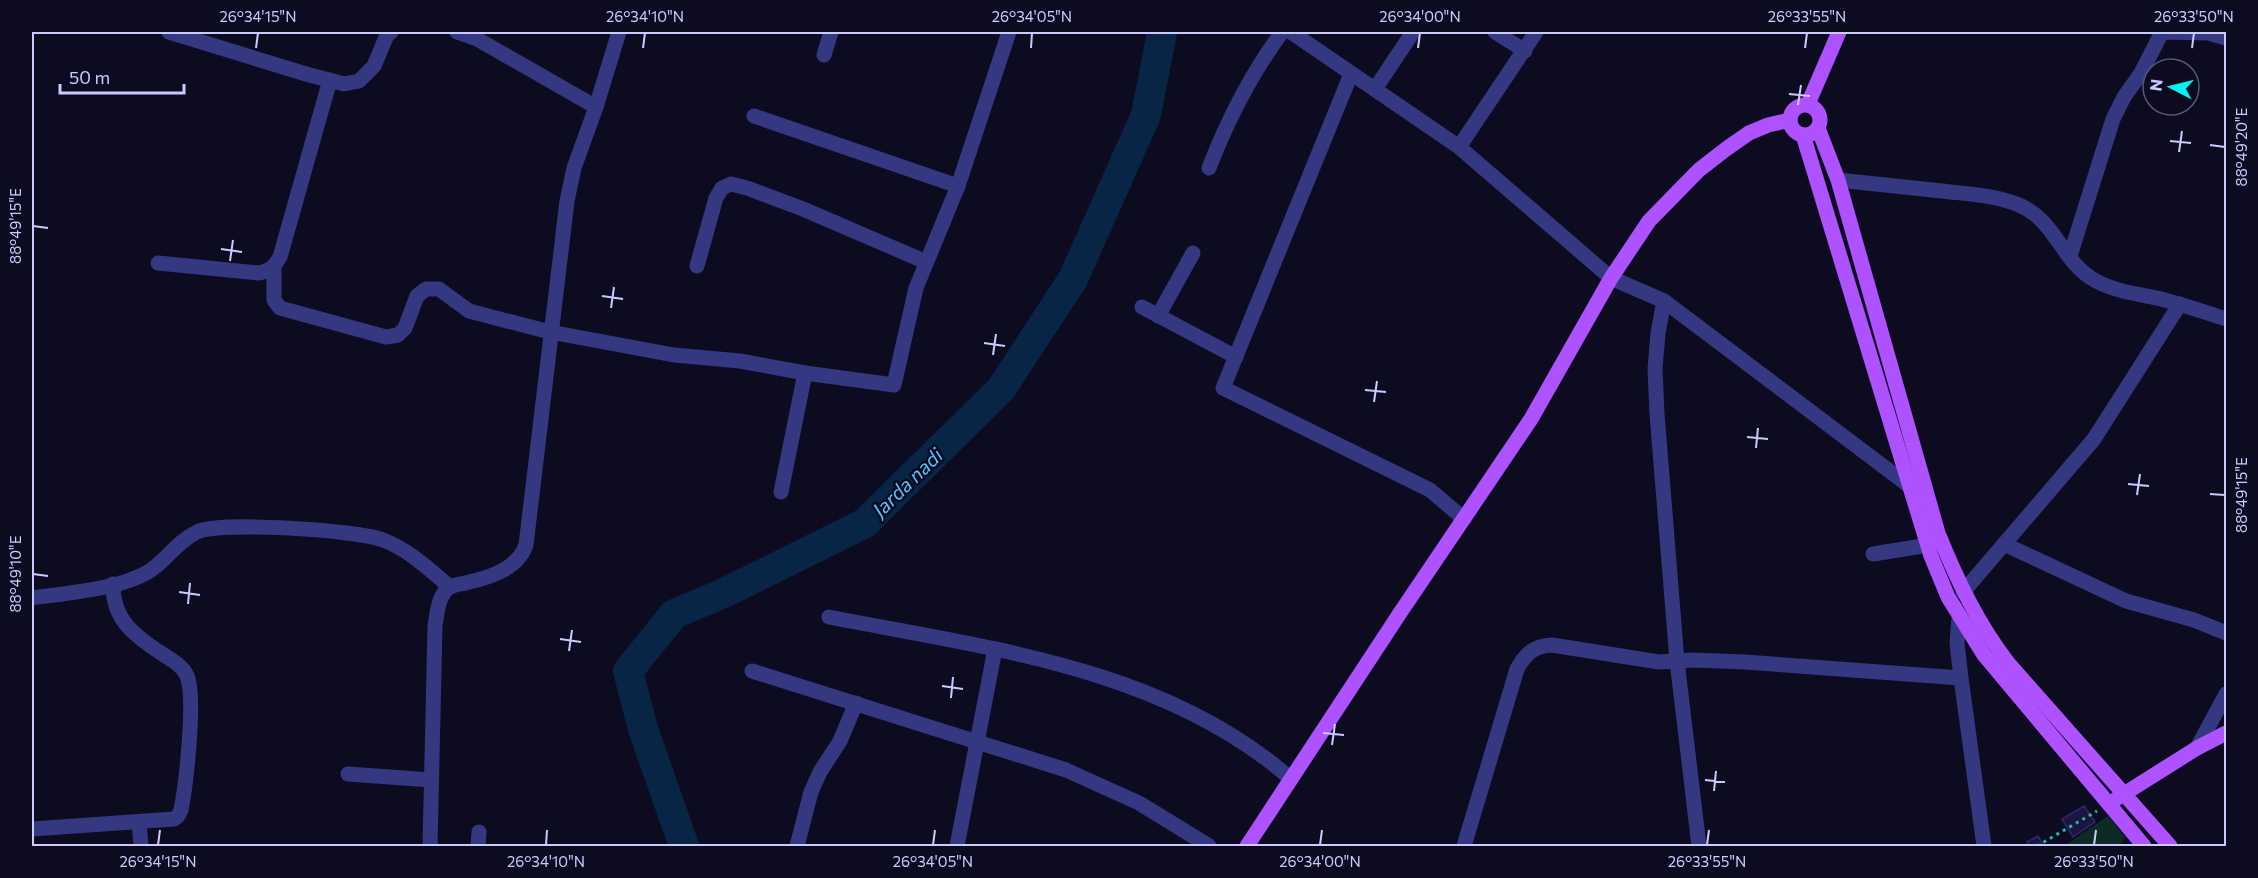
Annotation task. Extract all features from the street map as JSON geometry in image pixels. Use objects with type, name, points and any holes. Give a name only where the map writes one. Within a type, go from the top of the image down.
[{"type":"main road","points":[[1808,104],[1839,32]]},
{"type":"main road","points":[[1818,128],[1814,133],[1803,135],[1795,131],[1790,120],[1795,108],[1808,104],[1820,115],[1818,128],[1838,180],[1938,533],[1963,592],[1992,642],[2009,664],[2170,846]]},
{"type":"main road","points":[[1247,846],[1531,419],[1611,278],[1649,221],[1700,170],[1749,134],[1768,125],[1790,120]]},
{"type":"main road","points":[[1803,135],[1940,580],[1959,618],[1984,655],[2144,846]]},
{"type":"main road","points":[[2108,803],[2197,748],[2226,733]]},
{"type":"street","points":[[169,32],[344,84],[360,81],[374,66],[387,35],[391,32]]},
{"type":"street","points":[[457,32],[477,39],[596,107]]},
{"type":"street","points":[[430,846],[435,626],[442,596],[450,587],[481,580],[510,566],[522,556],[526,545],[567,201],[574,168],[619,32]]},
{"type":"street","points":[[824,55],[831,32]]},
{"type":"street","points":[[274,267],[274,300],[280,308],[370,334],[386,337],[398,335],[405,328],[417,296],[426,290],[439,289],[469,310],[550,332],[674,355],[740,361],[805,373],[894,385],[911,308],[926,262],[958,186],[1009,32]]},
{"type":"street","points":[[1209,168],[1235,107],[1266,53],[1281,32]]},
{"type":"street","points":[[1291,32],[1459,147],[1611,278],[1664,301],[1912,488]]},
{"type":"street","points":[[1374,89],[1413,32]]},
{"type":"street","points":[[1495,32],[1525,51]]},
{"type":"street","points":[[1459,147],[1536,32]]},
{"type":"street","points":[[2070,256],[2113,119],[2124,97],[2141,73],[2160,32],[2208,32],[2226,38]]},
{"type":"street","points":[[1351,74],[1223,388],[1430,490],[1464,519]]},
{"type":"street","points":[[158,263],[258,273],[267,272],[274,267],[280,257],[330,80]]},
{"type":"street","points":[[754,116],[958,186]]},
{"type":"street","points":[[1838,180],[1965,194],[2000,199],[2019,205],[2039,216],[2081,271],[2107,286],[2180,304],[2226,319]]},
{"type":"street","points":[[697,266],[716,198],[722,188],[731,184],[803,209],[926,262]]},
{"type":"street","points":[[1158,316],[1194,253]]},
{"type":"street","points":[[1664,301],[1655,369],[1677,661],[1699,846]]},
{"type":"street","points":[[1963,592],[2094,439],[2180,304]]},
{"type":"street","points":[[1142,307],[1236,357]]},
{"type":"street","points":[[781,492],[805,373]]},
{"type":"street","points":[[32,598],[131,580],[152,570],[173,549],[197,532],[223,527],[255,526],[369,536],[383,540],[407,554],[450,587]]},
{"type":"street","points":[[2004,544],[2126,601],[2194,620],[2226,633]]},
{"type":"street","points":[[1873,554],[1929,545]]},
{"type":"street","points":[[32,829],[174,819],[181,810],[192,699],[187,676],[179,665],[130,631],[117,612],[112,595],[113,584]]},
{"type":"street","points":[[829,617],[995,649],[1085,671],[1151,694],[1206,720],[1271,761],[1292,779]]},
{"type":"street","points":[[1959,618],[1957,643],[1984,846]]},
{"type":"street","points":[[1464,846],[1517,669],[1525,656],[1539,645],[1552,645],[1659,662],[1745,662],[1961,678]]},
{"type":"street","points":[[957,846],[995,649]]},
{"type":"street","points":[[752,671],[1040,760],[1105,786],[1209,846]]},
{"type":"street","points":[[2197,748],[2226,694]]},
{"type":"street","points":[[797,846],[820,772],[840,741],[856,704]]},
{"type":"street","points":[[348,774],[431,780]]},
{"type":"street","points":[[139,822],[141,846]]},
{"type":"path","points":[[2037,846],[2108,803]]},
{"type":"green space","points":[[2108,816],[2125,837],[2120,846],[2064,846]]},
{"type":"building","points":[[2084,806],[2095,822],[2073,837],[2062,819]]},
{"type":"building","points":[[2038,836],[2044,846],[2029,846],[2027,842]]},
{"type":"waterway","name":"Jarda nadi","points":[[684,846],[643,729],[628,671],[674,614],[722,594],[865,523],[1001,389],[1073,279],[1146,115],[1162,32]]}]
